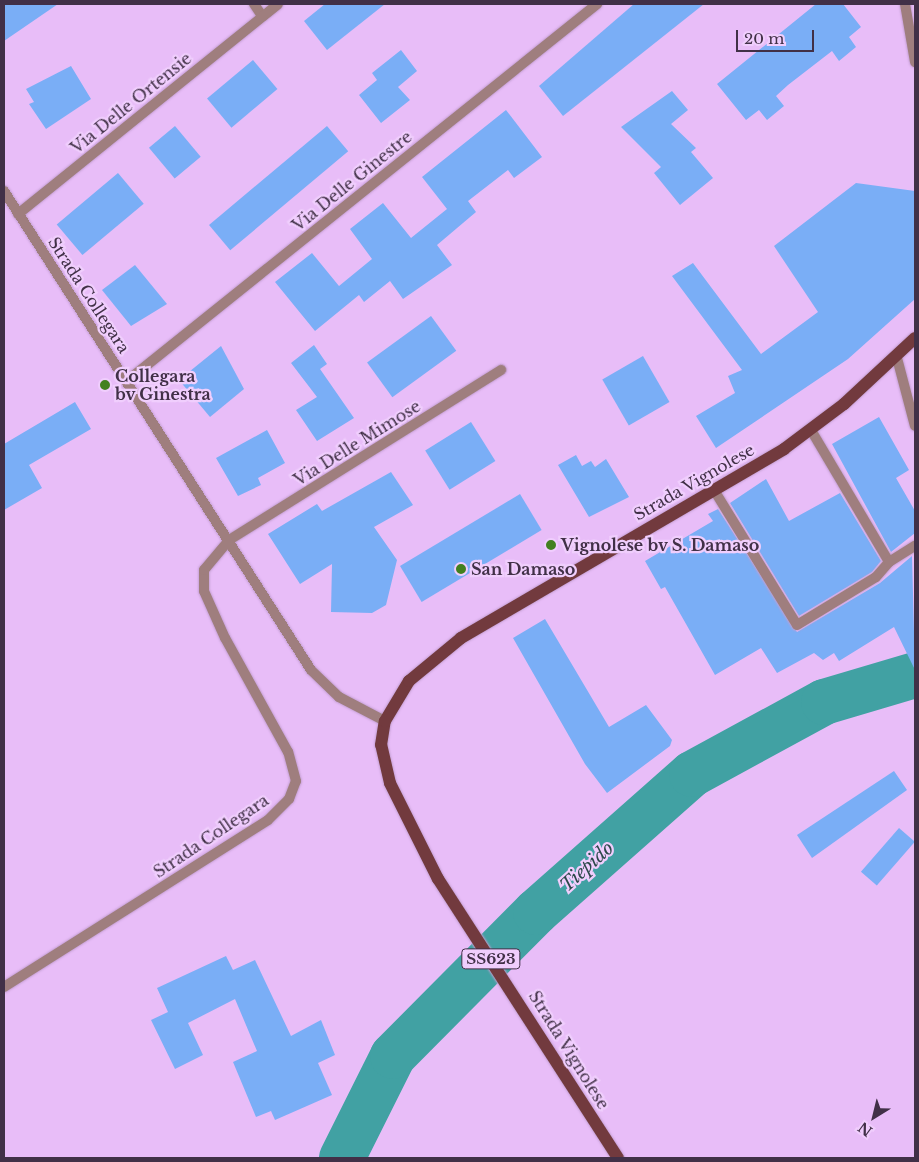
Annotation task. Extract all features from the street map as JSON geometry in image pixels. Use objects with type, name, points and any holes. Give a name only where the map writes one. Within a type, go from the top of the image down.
[{"type":"main road","name":"Strada Vignolese","points":[[618,1158],[544,1040],[438,879],[390,783],[381,745],[385,720],[409,681],[461,638],[714,490],[811,430],[897,358],[915,338]]},
{"type":"street","points":[[254,4],[262,16]]},
{"type":"street","name":"Via Delle Ortensie","points":[[18,214],[278,4]]},
{"type":"street","name":"Via Delle Ginestre","points":[[127,381],[597,4]]},
{"type":"street","points":[[905,4],[912,31],[915,62]]},
{"type":"street","name":"Strada Collegara","points":[[4,192],[319,679],[339,697],[385,720]]},
{"type":"street","points":[[897,358],[915,426]]},
{"type":"street","name":"Via Delle Mimose","points":[[229,540],[501,370]]},
{"type":"street","points":[[811,430],[888,562]]},
{"type":"street","points":[[714,490],[797,625],[876,577],[888,562],[915,546]]},
{"type":"street","name":"Strada Collegara","points":[[4,986],[268,820],[289,799],[296,781],[288,752],[225,638],[204,591],[204,570],[229,540]]},
{"type":"building","points":[[4,4],[58,4],[4,41]]},
{"type":"building","points":[[325,4],[385,4],[327,50],[304,21]]},
{"type":"building","points":[[634,4],[704,4],[563,116],[539,86]]},
{"type":"building","points":[[816,4],[843,4],[861,27],[849,37],[856,47],[839,61],[832,51],[788,85],[776,96],[784,106],[767,120],[759,110],[746,120],[717,84]]},
{"type":"building","points":[[401,50],[417,71],[398,87],[410,100],[381,123],[359,95],[377,80],[372,73]]},
{"type":"building","points":[[253,60],[277,89],[231,128],[207,99]]},
{"type":"building","points":[[71,66],[91,99],[46,129],[29,104],[34,102],[26,89]]},
{"type":"building","points":[[672,91],[688,110],[671,124],[696,148],[691,152],[713,178],[680,205],[654,173],[661,167],[621,127]]},
{"type":"building","points":[[506,110],[542,157],[514,178],[508,170],[468,201],[476,212],[437,245],[452,265],[403,299],[390,281],[364,302],[359,295],[315,331],[275,282],[312,253],[339,286],[372,259],[350,229],[383,203],[411,238],[447,209],[422,177]]},
{"type":"building","points":[[175,126],[201,157],[175,178],[149,148]]},
{"type":"building","points":[[327,126],[348,151],[230,250],[209,225]]},
{"type":"building","points":[[118,173],[144,204],[82,255],[57,224]]},
{"type":"building","points":[[856,183],[915,191],[915,299],[848,359],[716,448],[696,416],[735,393],[728,376],[742,370],[672,276],[693,263],[761,354],[818,312],[774,246]]},
{"type":"building","points":[[135,265],[167,304],[131,326],[102,290]]},
{"type":"building","points":[[431,316],[456,351],[392,397],[367,362]]},
{"type":"building","points":[[314,345],[327,364],[320,369],[354,418],[317,441],[296,410],[317,397],[291,363]]},
{"type":"building","points":[[221,346],[244,389],[210,417],[179,380]]},
{"type":"building","points":[[643,356],[670,402],[629,425],[602,380]]},
{"type":"building","points":[[75,402],[91,429],[29,465],[42,488],[4,510],[4,444]]},
{"type":"building","points":[[879,417],[909,470],[896,478],[915,511],[915,533],[891,552],[832,444]]},
{"type":"building","points":[[471,422],[495,461],[450,490],[425,451]]},
{"type":"building","points":[[267,430],[285,463],[258,478],[261,485],[238,496],[216,458]]},
{"type":"building","points":[[576,455],[582,466],[591,461],[595,467],[606,459],[629,497],[589,517],[558,465]]},
{"type":"building","points":[[391,472],[413,505],[374,527],[397,560],[386,605],[372,613],[331,612],[332,564],[300,584],[268,534],[317,504],[322,511]]},
{"type":"building","points":[[766,479],[789,521],[840,493],[881,561],[872,572],[799,616],[730,503]]},
{"type":"building","points":[[520,494],[542,530],[422,602],[400,566]]},
{"type":"building","points":[[718,509],[797,632],[880,583],[912,556],[915,670],[894,627],[839,661],[834,653],[823,660],[814,653],[777,673],[761,648],[715,675],[665,587],[661,589],[645,561],[713,521],[708,514]]},
{"type":"building","points":[[545,619],[609,727],[646,705],[672,740],[670,746],[607,793],[585,764],[513,638]]},
{"type":"building","points":[[894,771],[907,790],[812,858],[797,835]]},
{"type":"building","points":[[899,828],[915,842],[877,886],[861,872]]},
{"type":"building","points":[[226,956],[233,970],[255,960],[291,1036],[321,1020],[335,1055],[318,1063],[332,1095],[275,1120],[271,1111],[256,1117],[233,1062],[257,1051],[235,999],[188,1023],[203,1055],[175,1069],[151,1020],[168,1012],[157,988]]},
{"type":"waterway","name":"Tiepido","points":[[342,1158],[393,1056],[536,912],[692,774],[824,702],[915,675]]},
{"type":"place","name":"Collegara bv Ginestra","points":[[105,385]]},
{"type":"place","name":"Vignolese bv S. Damaso","points":[[551,545]]},
{"type":"place","name":"San Damaso","points":[[461,569]]}]
